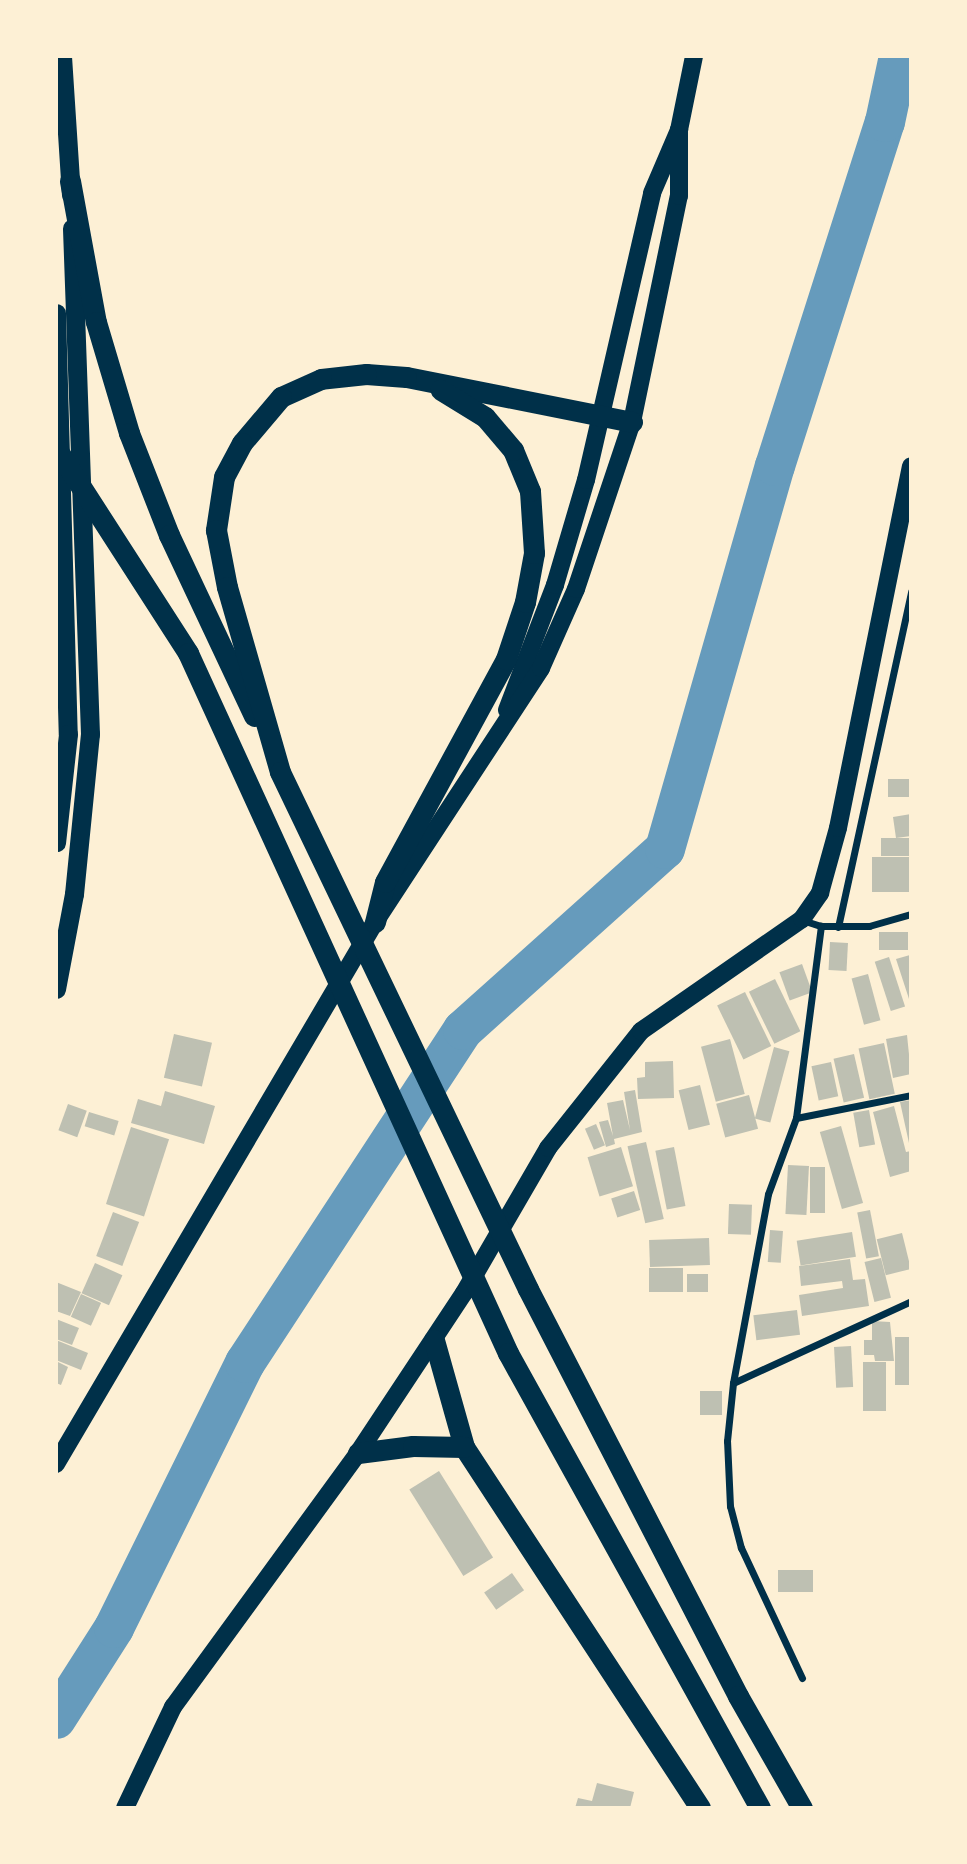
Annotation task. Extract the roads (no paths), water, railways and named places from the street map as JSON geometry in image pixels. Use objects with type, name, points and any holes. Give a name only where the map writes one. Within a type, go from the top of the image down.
[{"type":"highway","points":[[56,989],[74,894],[90,734],[70,181],[62,56]]},
{"type":"highway","points":[[70,181],[96,322],[130,433],[169,535],[279,772],[291,792],[528,1289],[737,1696],[802,1808]]},
{"type":"highway","points":[[56,313],[68,734],[56,842]]},
{"type":"highway","points":[[279,772],[227,587],[216,530],[224,477],[242,443],[281,397],[321,379],[366,374],[632,422]]},
{"type":"highway","points":[[375,922],[385,882],[506,659],[525,602],[534,552],[530,491],[513,450],[485,417],[433,385]]},
{"type":"highway","points":[[56,448],[136,575],[166,613],[188,653],[275,852],[508,1353],[760,1808]]},
{"type":"highway","points":[[434,1340],[464,1447],[700,1808]]},
{"type":"highway","points":[[358,1453],[413,1446],[464,1447]]},
{"type":"main road","points":[[56,1464],[375,922],[495,743],[541,668],[576,589],[632,422],[680,196],[679,131],[694,56]]},
{"type":"main road","points":[[495,743],[555,585],[602,415],[652,193],[679,131]]},
{"type":"main road","points":[[125,1808],[173,1707],[358,1453],[434,1340],[548,1149],[641,1031],[802,919],[820,893],[838,828],[911,466]]},
{"type":"street","points":[[838,927],[911,591]]},
{"type":"street","points":[[802,919],[821,926],[869,926],[911,914]]},
{"type":"street","points":[[802,1678],[741,1548],[730,1506],[727,1441],[733,1383],[768,1194],[796,1118],[821,926]]},
{"type":"street","points":[[796,1118],[911,1095]]},
{"type":"street","points":[[733,1383],[911,1301]]},
{"type":"waterway","points":[[56,1719],[114,1628],[245,1363],[463,1030],[665,849],[775,466],[885,122],[899,56]]}]
